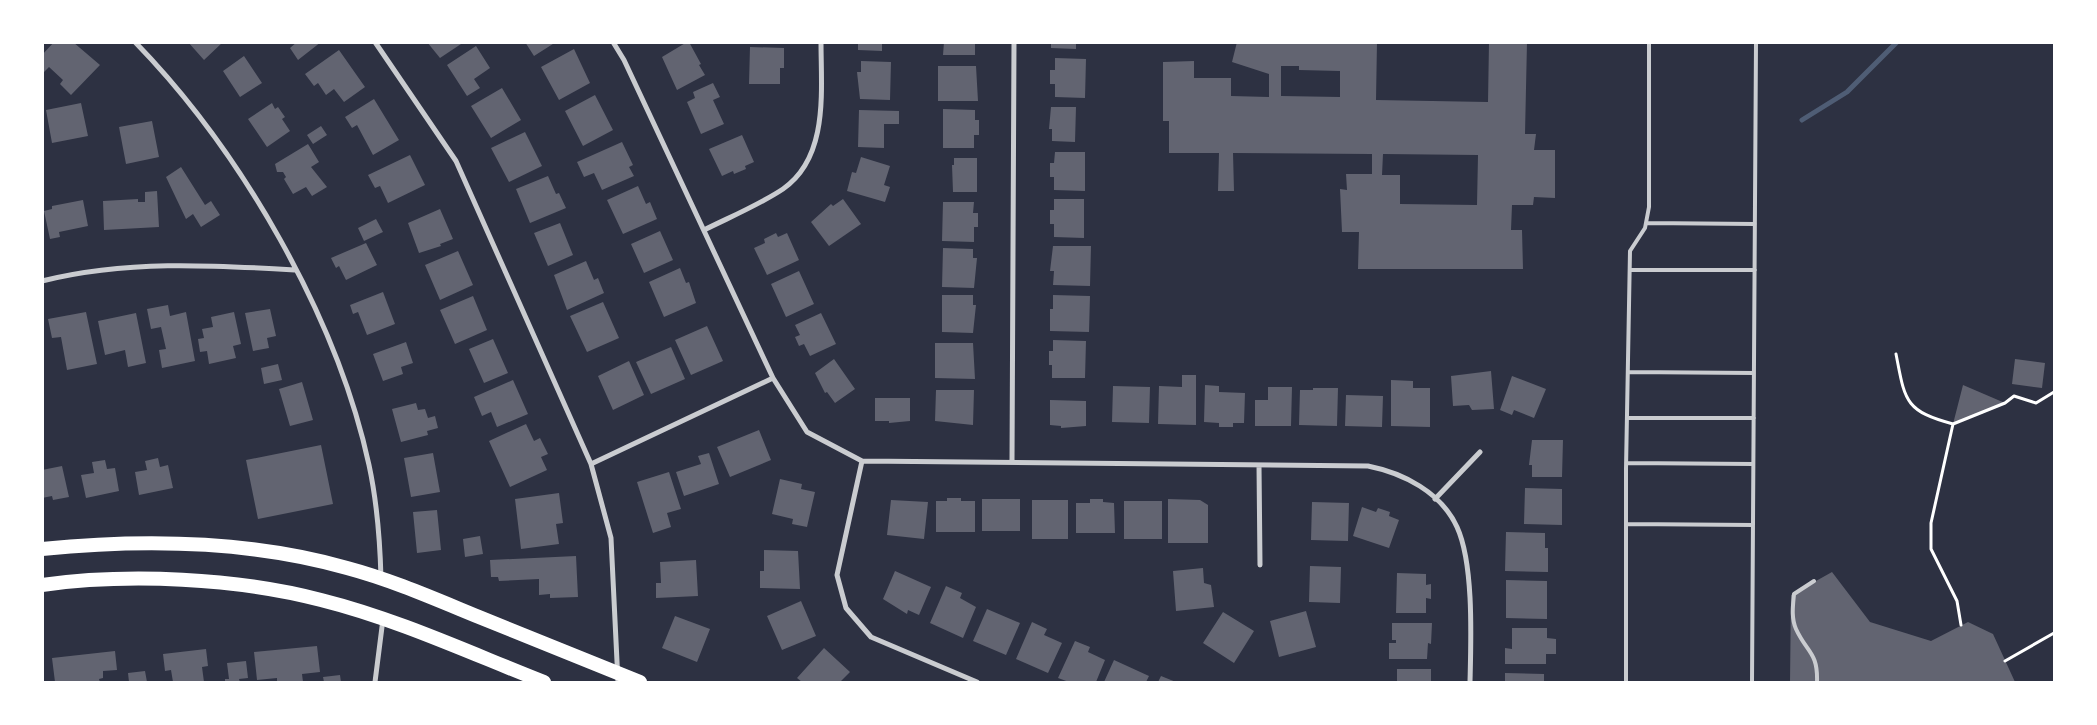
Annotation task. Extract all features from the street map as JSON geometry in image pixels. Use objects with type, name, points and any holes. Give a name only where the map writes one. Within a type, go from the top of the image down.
[{"type":"highway","points":[[42,549],[126,543],[177,543],[234,547],[346,567],[381,578],[618,678],[640,682]]},
{"type":"highway","points":[[42,586],[106,580],[212,582],[319,599],[383,619],[544,682]]},
{"type":"street","points":[[135,42],[225,151],[296,270],[334,351],[361,433],[375,498],[381,578]]},
{"type":"street","points":[[375,42],[456,160],[591,464],[611,538],[618,678]]},
{"type":"street","points":[[613,42],[624,60],[773,378],[807,432],[862,461],[1368,466],[1389,470],[1417,484],[1435,499],[1456,524],[1465,556],[1471,629],[1470,682]]},
{"type":"street","points":[[704,230],[784,189],[803,169],[818,134],[821,42]]},
{"type":"street","points":[[1012,462],[1014,42]]},
{"type":"street","points":[[42,281],[118,267],[153,265],[296,270]]},
{"type":"street","points":[[591,464],[773,378]]},
{"type":"street","points":[[1435,499],[1480,452]]},
{"type":"street","points":[[862,461],[838,576],[846,608],[871,637],[977,682]]},
{"type":"street","points":[[1259,465],[1260,565]]},
{"type":"street","points":[[374,682],[383,619]]},
{"type":"lane","points":[[1626,682],[1626,463],[1630,251],[1645,228],[1649,207],[1649,42]]},
{"type":"lane","points":[[1752,682],[1756,42]]},
{"type":"lane","points":[[1646,223],[1755,224]]},
{"type":"lane","points":[[1630,270],[1755,270]]},
{"type":"lane","points":[[1628,372],[1754,373]]},
{"type":"lane","points":[[1627,418],[1754,418]]},
{"type":"lane","points":[[1626,463],[1753,464]]},
{"type":"lane","points":[[1626,524],[1753,525]]},
{"type":"lane","points":[[1814,582],[1794,594],[1792,614],[1795,628],[1815,659],[1817,682]]},
{"type":"path","points":[[1896,354],[1904,394],[1913,407],[1919,412],[1953,424],[2005,403],[2014,396],[2036,403],[2054,392]]},
{"type":"path","points":[[1953,424],[1931,523],[1931,549],[1957,601],[1961,625]]},
{"type":"path","points":[[2005,661],[2054,633]]},
{"type":"building","points":[[54,42],[73,42],[100,65],[71,95],[60,84],[63,80],[49,67],[42,74],[42,55]]},
{"type":"building","points":[[188,42],[223,42],[204,60]]},
{"type":"building","points":[[297,42],[321,42],[298,60],[290,48]]},
{"type":"building","points":[[427,42],[464,42],[440,58]]},
{"type":"building","points":[[525,42],[556,42],[534,56]]},
{"type":"building","points":[[689,42],[701,64],[699,65],[705,75],[677,90],[662,57]]},
{"type":"building","points":[[858,42],[882,42],[882,51],[858,50]]},
{"type":"building","points":[[944,42],[975,42],[975,55],[943,55]]},
{"type":"building","points":[[1051,42],[1076,42],[1076,49],[1051,48]]},
{"type":"building","points":[[1237,42],[1377,42],[1376,100],[1488,102],[1489,42],[1527,42],[1525,134],[1536,134],[1534,150],[1555,150],[1555,198],[1534,197],[1533,205],[1512,205],[1511,230],[1522,230],[1523,269],[1358,269],[1359,232],[1342,232],[1340,189],[1347,190],[1346,174],[1372,174],[1372,154],[1233,153],[1234,191],[1218,191],[1219,153],[1169,153],[1169,121],[1163,121],[1163,62],[1194,61],[1194,78],[1231,78],[1231,96],[1269,97],[1269,74],[1232,62]],"holes":[[[1281,66],[1299,66],[1299,70],[1340,71],[1340,97],[1281,96]],[[1383,154],[1478,155],[1477,205],[1400,204],[1400,175],[1382,175]]]},
{"type":"building","points":[[476,46],[490,68],[474,79],[480,88],[467,96],[447,65]]},
{"type":"building","points":[[750,47],[784,48],[784,68],[780,68],[780,84],[749,84]]},
{"type":"building","points":[[574,49],[590,83],[559,100],[541,67]]},
{"type":"building","points":[[339,50],[365,87],[344,102],[334,89],[326,95],[318,83],[314,86],[305,74]]},
{"type":"building","points":[[244,56],[262,83],[240,97],[223,71]]},
{"type":"building","points":[[1055,58],[1086,59],[1085,98],[1055,97],[1055,84],[1050,84],[1050,70],[1055,70]]},
{"type":"building","points":[[861,61],[891,62],[890,100],[860,99],[857,72],[861,72]]},
{"type":"building","points":[[938,66],[976,66],[978,101],[938,101]]},
{"type":"building","points":[[713,83],[720,97],[713,100],[724,124],[701,134],[687,102],[695,98],[693,92]]},
{"type":"building","points":[[502,88],[521,120],[491,138],[471,106]]},
{"type":"building","points":[[595,95],[613,130],[583,146],[565,111]]},
{"type":"building","points":[[374,99],[399,140],[373,155],[357,125],[352,128],[345,117]]},
{"type":"building","points":[[81,103],[88,136],[52,143],[46,110]]},
{"type":"building","points":[[272,103],[275,109],[278,107],[285,117],[282,119],[290,131],[267,147],[248,119]]},
{"type":"building","points":[[1051,107],[1076,107],[1075,142],[1052,141],[1052,129],[1049,129]]},
{"type":"building","points":[[943,109],[975,110],[975,120],[979,120],[979,135],[974,135],[974,148],[943,148]]},
{"type":"building","points":[[859,110],[899,111],[899,124],[884,124],[884,148],[858,147]]},
{"type":"building","points":[[152,121],[159,157],[126,164],[119,127]]},
{"type":"building","points":[[321,126],[327,135],[313,144],[307,135]]},
{"type":"building","points":[[525,132],[542,166],[509,182],[491,148]]},
{"type":"building","points":[[742,135],[754,162],[745,166],[746,169],[734,174],[733,171],[722,176],[709,149]]},
{"type":"building","points":[[622,142],[633,165],[629,167],[634,176],[602,190],[594,173],[584,177],[577,162]]},
{"type":"building","points":[[308,144],[319,162],[311,167],[327,187],[312,196],[306,187],[293,194],[284,179],[286,177],[283,172],[277,172],[275,164]]},
{"type":"building","points":[[1055,152],[1085,152],[1085,191],[1054,190],[1054,177],[1050,177],[1050,163],[1054,163]]},
{"type":"building","points":[[410,155],[425,185],[388,203],[380,186],[375,188],[368,175]]},
{"type":"building","points":[[861,157],[890,166],[884,185],[890,187],[885,202],[847,191],[852,172],[856,173]]},
{"type":"building","points":[[954,158],[977,158],[977,192],[953,192],[952,165],[954,165]]},
{"type":"building","points":[[181,167],[205,205],[211,201],[220,215],[201,227],[193,214],[186,219],[166,177]]},
{"type":"building","points":[[548,176],[556,194],[559,193],[566,208],[530,223],[516,189]]},
{"type":"building","points":[[638,186],[646,204],[650,202],[657,219],[623,234],[607,200]]},
{"type":"building","points":[[157,191],[159,227],[104,230],[103,201],[138,199],[138,202],[145,202],[145,192]]},
{"type":"building","points":[[843,199],[861,224],[829,246],[811,222],[831,204],[833,206]]},
{"type":"building","points":[[1054,199],[1084,199],[1084,238],[1054,237],[1054,224],[1050,224],[1050,210],[1054,210]]},
{"type":"building","points":[[83,200],[88,226],[59,232],[60,237],[50,239],[44,211],[52,209],[52,206]]},
{"type":"building","points":[[943,202],[974,202],[973,213],[978,213],[978,227],[974,227],[974,242],[942,241]]},
{"type":"building","points":[[440,209],[453,239],[440,244],[441,246],[419,253],[408,223]]},
{"type":"building","points":[[376,219],[383,232],[364,241],[358,228]]},
{"type":"building","points":[[560,223],[573,255],[548,266],[534,233]]},
{"type":"building","points":[[660,231],[673,260],[644,273],[631,244]]},
{"type":"building","points":[[776,233],[778,237],[787,233],[799,260],[767,275],[754,248],[765,243],[764,239]]},
{"type":"building","points":[[366,243],[377,265],[346,280],[339,266],[336,268],[331,258]]},
{"type":"building","points":[[1053,246],[1091,246],[1090,286],[1053,285],[1054,271],[1050,271]]},
{"type":"building","points":[[943,248],[973,249],[973,258],[977,258],[974,288],[942,287]]},
{"type":"building","points":[[458,251],[473,285],[440,300],[425,265]]},
{"type":"building","points":[[586,261],[594,280],[598,278],[604,293],[567,310],[554,275]]},
{"type":"building","points":[[680,268],[686,283],[689,282],[696,303],[664,317],[649,282]]},
{"type":"building","points":[[799,271],[814,304],[786,317],[771,284]]},
{"type":"building","points":[[383,292],[395,324],[367,335],[358,312],[353,314],[350,305]]},
{"type":"building","points":[[942,295],[973,295],[973,305],[976,305],[973,333],[942,332]]},
{"type":"building","points":[[1053,295],[1090,296],[1089,332],[1050,331],[1050,309],[1053,309]]},
{"type":"building","points":[[473,296],[487,330],[455,344],[440,310]]},
{"type":"building","points":[[603,302],[619,338],[587,352],[570,316]]},
{"type":"building","points":[[168,305],[170,316],[186,312],[195,361],[162,368],[159,350],[166,349],[161,327],[151,329],[147,309]]},
{"type":"building","points":[[270,309],[276,336],[267,338],[269,348],[253,351],[245,313]]},
{"type":"building","points":[[86,312],[97,364],[67,370],[61,337],[52,338],[48,319]]},
{"type":"building","points":[[234,312],[241,344],[233,346],[236,358],[209,364],[207,351],[200,352],[198,339],[204,338],[202,329],[213,327],[211,317]]},
{"type":"building","points":[[136,313],[146,363],[128,367],[125,350],[105,355],[98,321]]},
{"type":"building","points":[[821,313],[836,344],[810,356],[804,344],[799,346],[795,337],[800,335],[795,325]]},
{"type":"building","points":[[707,326],[723,361],[691,375],[675,340]]},
{"type":"building","points":[[493,339],[508,373],[484,383],[469,349]]},
{"type":"building","points":[[1053,340],[1086,341],[1085,378],[1052,378],[1052,365],[1049,365],[1049,351],[1053,351]]},
{"type":"building","points":[[406,342],[413,363],[401,367],[403,374],[383,381],[373,354]]},
{"type":"building","points":[[935,343],[973,343],[975,379],[935,378]]},
{"type":"building","points":[[671,347],[685,379],[651,394],[636,362]]},
{"type":"building","points":[[834,359],[855,389],[835,403],[827,392],[825,393],[815,373]]},
{"type":"building","points":[[2015,359],[2045,363],[2042,388],[2012,384]]},
{"type":"building","points":[[629,361],[644,395],[613,410],[598,376]]},
{"type":"building","points":[[278,364],[282,380],[264,384],[261,368]]},
{"type":"building","points":[[1491,371],[1494,409],[1472,410],[1469,405],[1453,406],[1451,376]]},
{"type":"building","points":[[1182,375],[1196,375],[1196,425],[1158,424],[1159,386],[1182,387]]},
{"type":"building","points":[[1512,376],[1546,389],[1534,418],[1514,410],[1512,415],[1500,410]]},
{"type":"building","points":[[513,380],[528,414],[497,427],[491,412],[482,416],[474,397]]},
{"type":"building","points":[[1391,380],[1413,381],[1413,388],[1430,388],[1430,427],[1391,426]]},
{"type":"building","points":[[302,382],[313,420],[290,426],[279,389]]},
{"type":"building","points":[[1205,385],[1219,386],[1219,392],[1245,393],[1244,423],[1233,423],[1233,427],[1219,427],[1219,423],[1204,422]]},
{"type":"building","points":[[1963,385],[2005,403],[1953,424]]},
{"type":"building","points":[[1113,386],[1150,387],[1149,423],[1112,422]]},
{"type":"building","points":[[1268,387],[1292,387],[1291,426],[1255,426],[1255,400],[1268,400]]},
{"type":"building","points":[[1313,388],[1338,388],[1337,426],[1299,425],[1300,390],[1313,390]]},
{"type":"building","points":[[936,390],[974,390],[973,425],[935,421]]},
{"type":"building","points":[[1346,395],[1383,396],[1382,427],[1345,426]]},
{"type":"building","points":[[875,398],[910,398],[910,421],[889,423],[889,421],[875,421]]},
{"type":"building","points":[[1050,400],[1086,401],[1086,426],[1061,428],[1061,426],[1050,425]]},
{"type":"building","points":[[416,403],[418,410],[425,409],[428,418],[435,416],[438,428],[427,431],[428,435],[401,442],[392,409]]},
{"type":"building","points":[[526,424],[534,441],[540,438],[548,454],[541,457],[547,470],[510,487],[489,441]]},
{"type":"building","points":[[759,430],[771,460],[730,477],[717,447]]},
{"type":"building","points":[[1532,440],[1563,440],[1562,477],[1532,477],[1532,465],[1529,465]]},
{"type":"building","points":[[321,445],[333,504],[258,519],[246,460]]},
{"type":"building","points":[[433,453],[440,492],[411,497],[404,458]]},
{"type":"building","points":[[709,453],[719,484],[684,496],[676,472],[701,464],[698,456]]},
{"type":"building","points":[[158,458],[160,467],[168,465],[173,488],[139,495],[135,472],[147,470],[145,461]]},
{"type":"building","points":[[105,460],[107,469],[115,468],[119,491],[86,498],[81,475],[94,473],[92,462]]},
{"type":"building","points":[[62,466],[69,497],[53,500],[52,496],[42,498],[42,470]]},
{"type":"building","points":[[669,472],[681,509],[667,513],[671,527],[653,533],[637,482]]},
{"type":"building","points":[[780,479],[802,484],[801,489],[815,492],[807,527],[792,524],[793,519],[772,514]]},
{"type":"building","points":[[1525,488],[1562,489],[1562,525],[1524,524]]},
{"type":"building","points":[[559,493],[563,523],[556,524],[559,544],[521,549],[515,499]]},
{"type":"building","points":[[947,498],[975,501],[975,532],[936,532],[936,501],[947,501]]},
{"type":"building","points":[[982,499],[1020,499],[1020,531],[982,531]]},
{"type":"building","points":[[1090,499],[1103,499],[1103,502],[1114,503],[1115,533],[1076,533],[1076,503],[1090,503]]},
{"type":"building","points":[[1168,499],[1200,500],[1208,505],[1208,543],[1168,543]]},
{"type":"building","points":[[891,500],[928,502],[924,539],[887,535]]},
{"type":"building","points":[[1032,500],[1068,500],[1068,539],[1032,539]]},
{"type":"building","points":[[1124,501],[1162,501],[1162,539],[1124,539]]},
{"type":"building","points":[[1312,502],[1349,503],[1348,541],[1311,540]]},
{"type":"building","points":[[1362,507],[1376,512],[1378,508],[1390,512],[1389,516],[1399,520],[1389,548],[1353,536]]},
{"type":"building","points":[[437,510],[441,550],[417,553],[413,512]]},
{"type":"building","points":[[1506,532],[1545,533],[1545,548],[1548,548],[1548,572],[1505,571]]},
{"type":"building","points":[[480,536],[483,554],[465,557],[463,539]]},
{"type":"building","points":[[764,550],[798,551],[800,589],[760,588],[760,571],[764,571]]},
{"type":"building","points":[[576,556],[578,597],[550,598],[550,594],[539,595],[539,579],[499,581],[498,577],[491,577],[490,560]]},
{"type":"building","points":[[696,560],[698,596],[656,598],[656,583],[661,583],[660,562]]},
{"type":"building","points":[[1310,566],[1341,567],[1340,603],[1309,602]]},
{"type":"building","points":[[1203,568],[1204,583],[1211,585],[1214,607],[1176,611],[1173,571]]},
{"type":"building","points":[[895,571],[931,587],[919,615],[908,610],[907,614],[883,599]]},
{"type":"building","points":[[1832,572],[1870,622],[1931,641],[1968,622],[1993,634],[2015,682],[1790,682],[1791,595]]},
{"type":"building","points":[[1397,573],[1426,574],[1426,585],[1431,584],[1431,599],[1426,598],[1426,613],[1396,613]]},
{"type":"building","points":[[1506,580],[1547,581],[1547,619],[1506,618]]},
{"type":"building","points":[[946,586],[962,593],[960,598],[976,607],[963,638],[930,623]]},
{"type":"building","points":[[801,601],[816,636],[782,650],[767,616]]},
{"type":"building","points":[[987,609],[1020,623],[1006,655],[973,641]]},
{"type":"building","points":[[1306,611],[1316,647],[1279,657],[1270,621]]},
{"type":"building","points":[[1223,612],[1254,631],[1234,663],[1203,643]]},
{"type":"building","points":[[675,616],[710,629],[697,662],[662,648]]},
{"type":"building","points":[[1032,622],[1047,629],[1044,635],[1062,643],[1048,673],[1016,659]]},
{"type":"building","points":[[1392,623],[1432,623],[1431,644],[1428,643],[1427,659],[1389,659],[1389,643],[1396,643],[1396,640],[1392,640]]},
{"type":"building","points":[[1512,628],[1547,628],[1547,638],[1556,639],[1556,654],[1546,654],[1546,664],[1505,664],[1505,648],[1512,649]]},
{"type":"building","points":[[1075,641],[1090,647],[1088,652],[1105,660],[1096,682],[1069,682],[1058,678]]},
{"type":"building","points":[[317,646],[320,672],[302,674],[303,682],[277,682],[277,678],[257,680],[254,652]]},
{"type":"building","points":[[824,648],[850,672],[840,682],[802,682],[797,678]]},
{"type":"building","points":[[206,649],[208,666],[202,667],[204,682],[173,682],[171,670],[165,671],[163,654]]},
{"type":"building","points":[[115,651],[117,670],[103,671],[103,678],[99,679],[100,682],[55,682],[52,658]]},
{"type":"building","points":[[1114,660],[1149,676],[1146,682],[1104,682]]},
{"type":"building","points":[[246,661],[248,678],[239,679],[240,682],[225,682],[225,679],[229,679],[227,663]]},
{"type":"building","points":[[1397,669],[1431,669],[1431,682],[1397,682]]},
{"type":"building","points":[[145,671],[147,682],[129,682],[128,673]]},
{"type":"building","points":[[1505,673],[1544,674],[1544,682],[1505,682]]},
{"type":"building","points":[[340,675],[341,682],[324,682],[323,677]]},
{"type":"building","points":[[1161,676],[1176,682],[1158,682]]},
{"type":"waterway","points":[[1802,120],[1847,92],[1897,42]]}]
